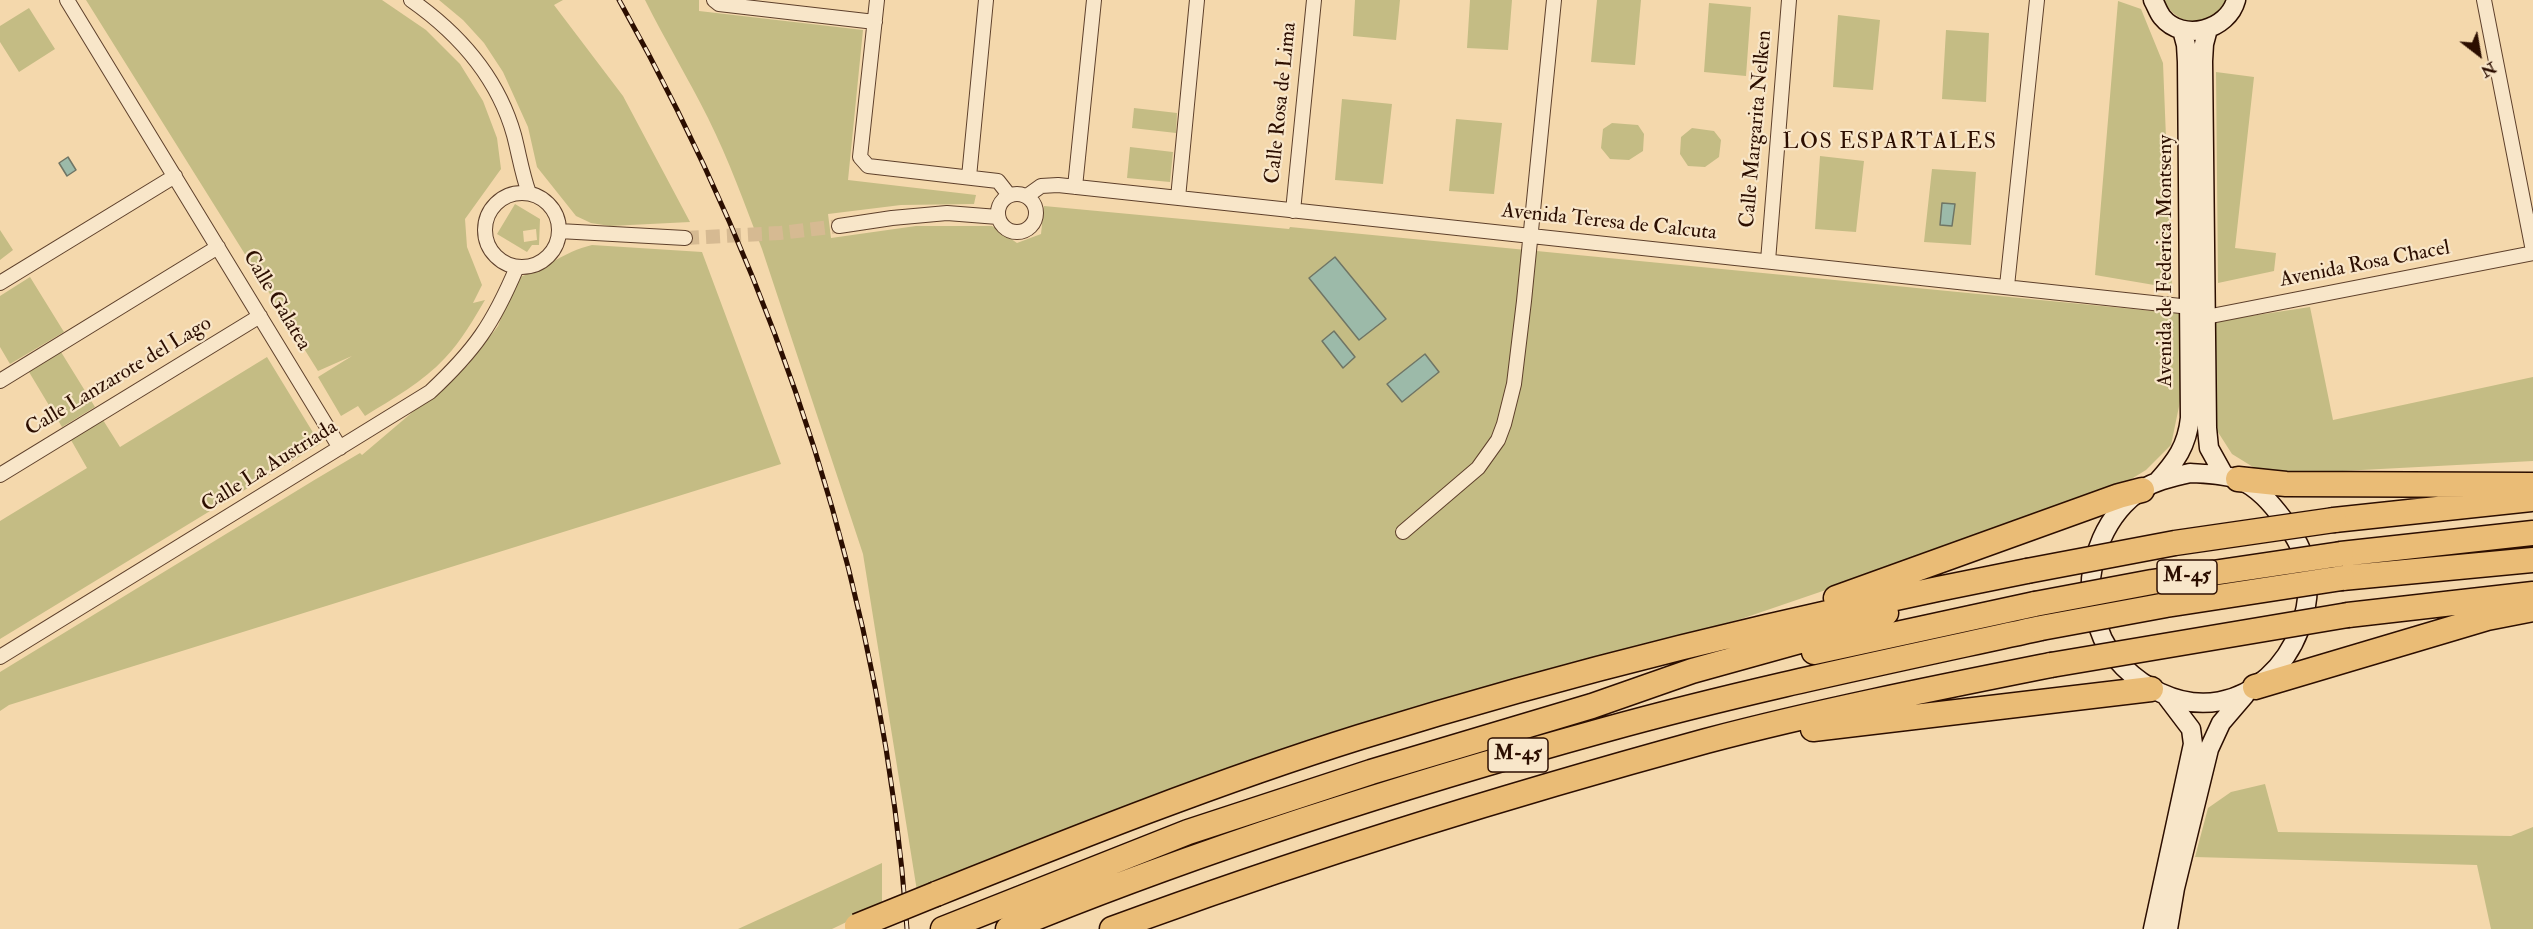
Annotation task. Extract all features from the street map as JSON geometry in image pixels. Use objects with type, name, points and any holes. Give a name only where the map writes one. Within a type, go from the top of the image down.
[{"type":"highway","points":[[2239,479],[2286,484],[2533,485]]},
{"type":"highway","points":[[1743,631],[2150,486]]},
{"type":"highway","points":[[854,928],[1176,801],[1359,738],[1580,674],[1743,631],[1973,581],[2175,543],[2334,520],[2533,498]]},
{"type":"highway","name":"M-45","points":[[943,929],[1188,832],[1371,772],[1592,706],[1755,665],[2035,604],[2152,582],[2341,554],[2533,533]]},
{"type":"highway","name":"M-45","points":[[1008,929],[1203,855],[1399,790],[1605,730],[1764,689],[2041,628],[2166,605],[2342,578],[2533,560]]},
{"type":"highway","points":[[1592,706],[1692,671],[1836,631],[1973,581]]},
{"type":"highway","points":[[1112,929],[1247,880],[1393,832],[1556,783],[1672,751],[1916,692],[2051,665],[2348,615],[2533,594]]},
{"type":"highway","points":[[2252,689],[2487,618],[2533,609]]},
{"type":"highway","points":[[1672,751],[1776,734],[2159,692]]},
{"type":"main road","points":[[2153,0],[2162,18],[2182,30],[2196,32],[2208,29],[2227,17],[2236,0]]},
{"type":"main road","name":"Avenida de Federica Montseny","points":[[2208,29],[2204,44],[2207,428],[2209,448],[2239,479]]},
{"type":"main road","name":"Avenida de Federica Montseny","points":[[2154,929],[2193,744],[2191,729],[2159,692],[2119,662],[2101,636],[2091,606],[2090,577],[2101,541],[2119,509],[2150,486],[2176,461],[2183,450],[2188,433],[2190,307],[2187,62],[2182,30]]},
{"type":"main road","points":[[2207,428],[2239,479]]},
{"type":"main road","points":[[2150,486],[2190,473],[2239,479],[2254,487],[2275,509],[2298,540],[2307,571],[2307,605],[2295,642],[2280,665],[2252,689],[2221,723],[2209,750],[2175,888],[2168,929]]},
{"type":"main road","points":[[2159,692],[2188,702],[2206,703],[2225,700],[2252,689]]},
{"type":"street","name":"Calle Galatea","points":[[67,0],[340,448]]},
{"type":"street","points":[[411,0],[439,20],[477,62],[508,119],[514,135],[520,171],[529,193]]},
{"type":"street","points":[[714,0],[719,4],[875,22]]},
{"type":"street","points":[[877,0],[860,157],[868,166],[998,181],[1009,195]]},
{"type":"street","points":[[969,177],[986,0]]},
{"type":"street","points":[[1074,187],[1094,0]]},
{"type":"street","points":[[1178,198],[1197,0]]},
{"type":"street","name":"Calle Rosa de Lima","points":[[1293,211],[1314,0]]},
{"type":"street","points":[[1403,532],[1478,468],[1498,440],[1514,384],[1554,0]]},
{"type":"street","name":"Calle Margarita Nelken","points":[[1768,261],[1789,0]]},
{"type":"street","points":[[2007,286],[2037,0]]},
{"type":"street","points":[[2484,0],[2533,252]]},
{"type":"street","points":[[0,283],[175,176]]},
{"type":"street","name":"Avenida Teresa de Calcuta","points":[[1028,196],[1041,186],[1058,185],[2190,307]]},
{"type":"street","points":[[529,193],[543,199],[552,208],[559,231],[555,247],[547,257],[530,266],[517,267],[500,260],[490,250],[485,238],[485,222],[495,204],[506,196],[529,193]]},
{"type":"street","points":[[1009,195],[1028,196],[1036,206],[1036,219],[1028,229],[1010,231],[1000,223],[998,217],[1000,204],[1009,195]]},
{"type":"street","points":[[839,226],[947,213],[998,217]]},
{"type":"street","points":[[559,231],[684,238]]},
{"type":"street","points":[[0,381],[218,247]]},
{"type":"street","name":"Avenida Rosa Chacel","points":[[2206,317],[2533,252]]},
{"type":"street","name":"Calle La Austriada","points":[[0,657],[430,392],[456,368],[487,330],[517,267]]},
{"type":"street","name":"Calle Lanzarote del Lago","points":[[0,475],[260,316]]},
{"type":"shaded area","points":[[86,0],[382,0],[426,30],[460,64],[483,101],[497,138],[501,169],[465,219],[467,247],[482,285],[473,303],[485,300],[462,337],[436,367],[407,390],[365,416],[358,406],[341,416],[318,377],[352,356],[318,371]]},
{"type":"shaded area","points":[[439,0],[563,0],[554,5],[623,96],[690,222],[610,226],[591,223],[576,216],[537,167],[528,127],[503,72],[484,43],[463,20]]},
{"type":"shaded area","points":[[645,0],[699,0],[699,11],[863,30],[848,180],[976,195],[974,204],[901,205],[828,214],[831,238],[916,226],[992,226],[1017,243],[1041,234],[1044,206],[1289,229],[1290,227],[2184,314],[2182,392],[2171,445],[2146,470],[2115,489],[2048,514],[1741,619],[1577,666],[917,891],[863,554],[762,249],[708,118]]},
{"type":"shaded area","points":[[1355,0],[1400,0],[1396,40],[1353,36]]},
{"type":"shaded area","points":[[1470,0],[1512,0],[1508,50],[1467,48]]},
{"type":"shaded area","points":[[1597,0],[1641,0],[1635,65],[1591,62]]},
{"type":"shaded area","points":[[2164,0],[2227,0],[2220,13],[2213,18],[2197,22],[2174,14]]},
{"type":"shaded area","points":[[2118,1],[2141,9],[2163,63],[2172,288],[2095,275]]},
{"type":"shaded area","points":[[1709,3],[1751,7],[1746,76],[1704,72]]},
{"type":"shaded area","points":[[29,8],[55,49],[19,72],[0,42],[0,26]]},
{"type":"shaded area","points":[[1838,15],[1880,20],[1873,90],[1833,87]]},
{"type":"shaded area","points":[[1946,30],[1989,33],[1986,102],[1942,99]]},
{"type":"shaded area","points":[[2216,72],[2254,77],[2235,248],[2276,253],[2274,271],[2218,283]]},
{"type":"shaded area","points":[[1342,99],[1392,104],[1383,184],[1335,180]]},
{"type":"shaded area","points":[[1134,108],[1177,113],[1176,133],[1132,128]]},
{"type":"shaded area","points":[[1456,119],[1502,123],[1494,194],[1449,191]]},
{"type":"shaded area","points":[[1612,123],[1638,125],[1644,134],[1643,151],[1629,160],[1610,159],[1601,148],[1603,129]]},
{"type":"shaded area","points":[[1692,128],[1714,131],[1721,140],[1719,157],[1705,167],[1688,166],[1680,154],[1681,137]]},
{"type":"shaded area","points":[[1130,147],[1173,152],[1170,182],[1127,178]]},
{"type":"shaded area","points":[[1820,156],[1864,161],[1856,232],[1815,229]]},
{"type":"shaded area","points":[[68,157],[76,170],[67,176],[59,163]]},
{"type":"shaded area","points":[[1932,169],[1976,172],[1971,245],[1924,242]]},
{"type":"shaded area","points":[[1942,203],[1955,204],[1952,226],[1940,225]]},
{"type":"shaded area","points":[[515,204],[540,219],[539,245],[532,245],[527,252],[497,234]],"holes":[[[536,229],[537,240],[524,242],[523,231]]]},
{"type":"shaded area","points":[[0,230],[13,250],[0,260]]},
{"type":"shaded area","points":[[592,245],[702,252],[781,464],[9,705],[0,711],[0,672],[316,479],[360,453],[362,455],[468,365],[498,326],[517,278]]},
{"type":"shaded area","points":[[1335,257],[1386,319],[1359,340],[1309,278]]},
{"type":"shaded area","points":[[30,277],[64,332],[10,364],[0,347],[0,296]]},
{"type":"shaded area","points":[[2310,307],[2333,420],[2533,377],[2533,461],[2266,475],[2232,454],[2216,429],[2211,322]]},
{"type":"shaded area","points":[[1334,331],[1355,357],[1343,368],[1322,341]]},
{"type":"shaded area","points":[[61,352],[95,407],[62,427],[29,372]]},
{"type":"shaded area","points":[[1425,354],[1439,372],[1402,402],[1387,384]]},
{"type":"shaded area","points":[[267,357],[320,444],[0,639],[0,521],[87,468],[71,440],[103,420],[120,447]]},
{"type":"shaded area","points":[[2265,784],[2278,832],[2511,836],[2533,827],[2533,929],[2491,929],[2477,865],[2195,857],[2208,808],[2231,792]]},
{"type":"shaded area","points":[[882,863],[882,905],[832,929],[738,929]]},
{"type":"tunnel","points":[[685,238],[780,233],[839,226]]},
{"type":"railway","points":[[619,0],[676,108],[728,219],[774,333],[814,449],[848,567],[875,686],[895,807],[907,929]]},
{"type":"district","name":"LOS ESPARTALES","points":[[1890,143]]}]
